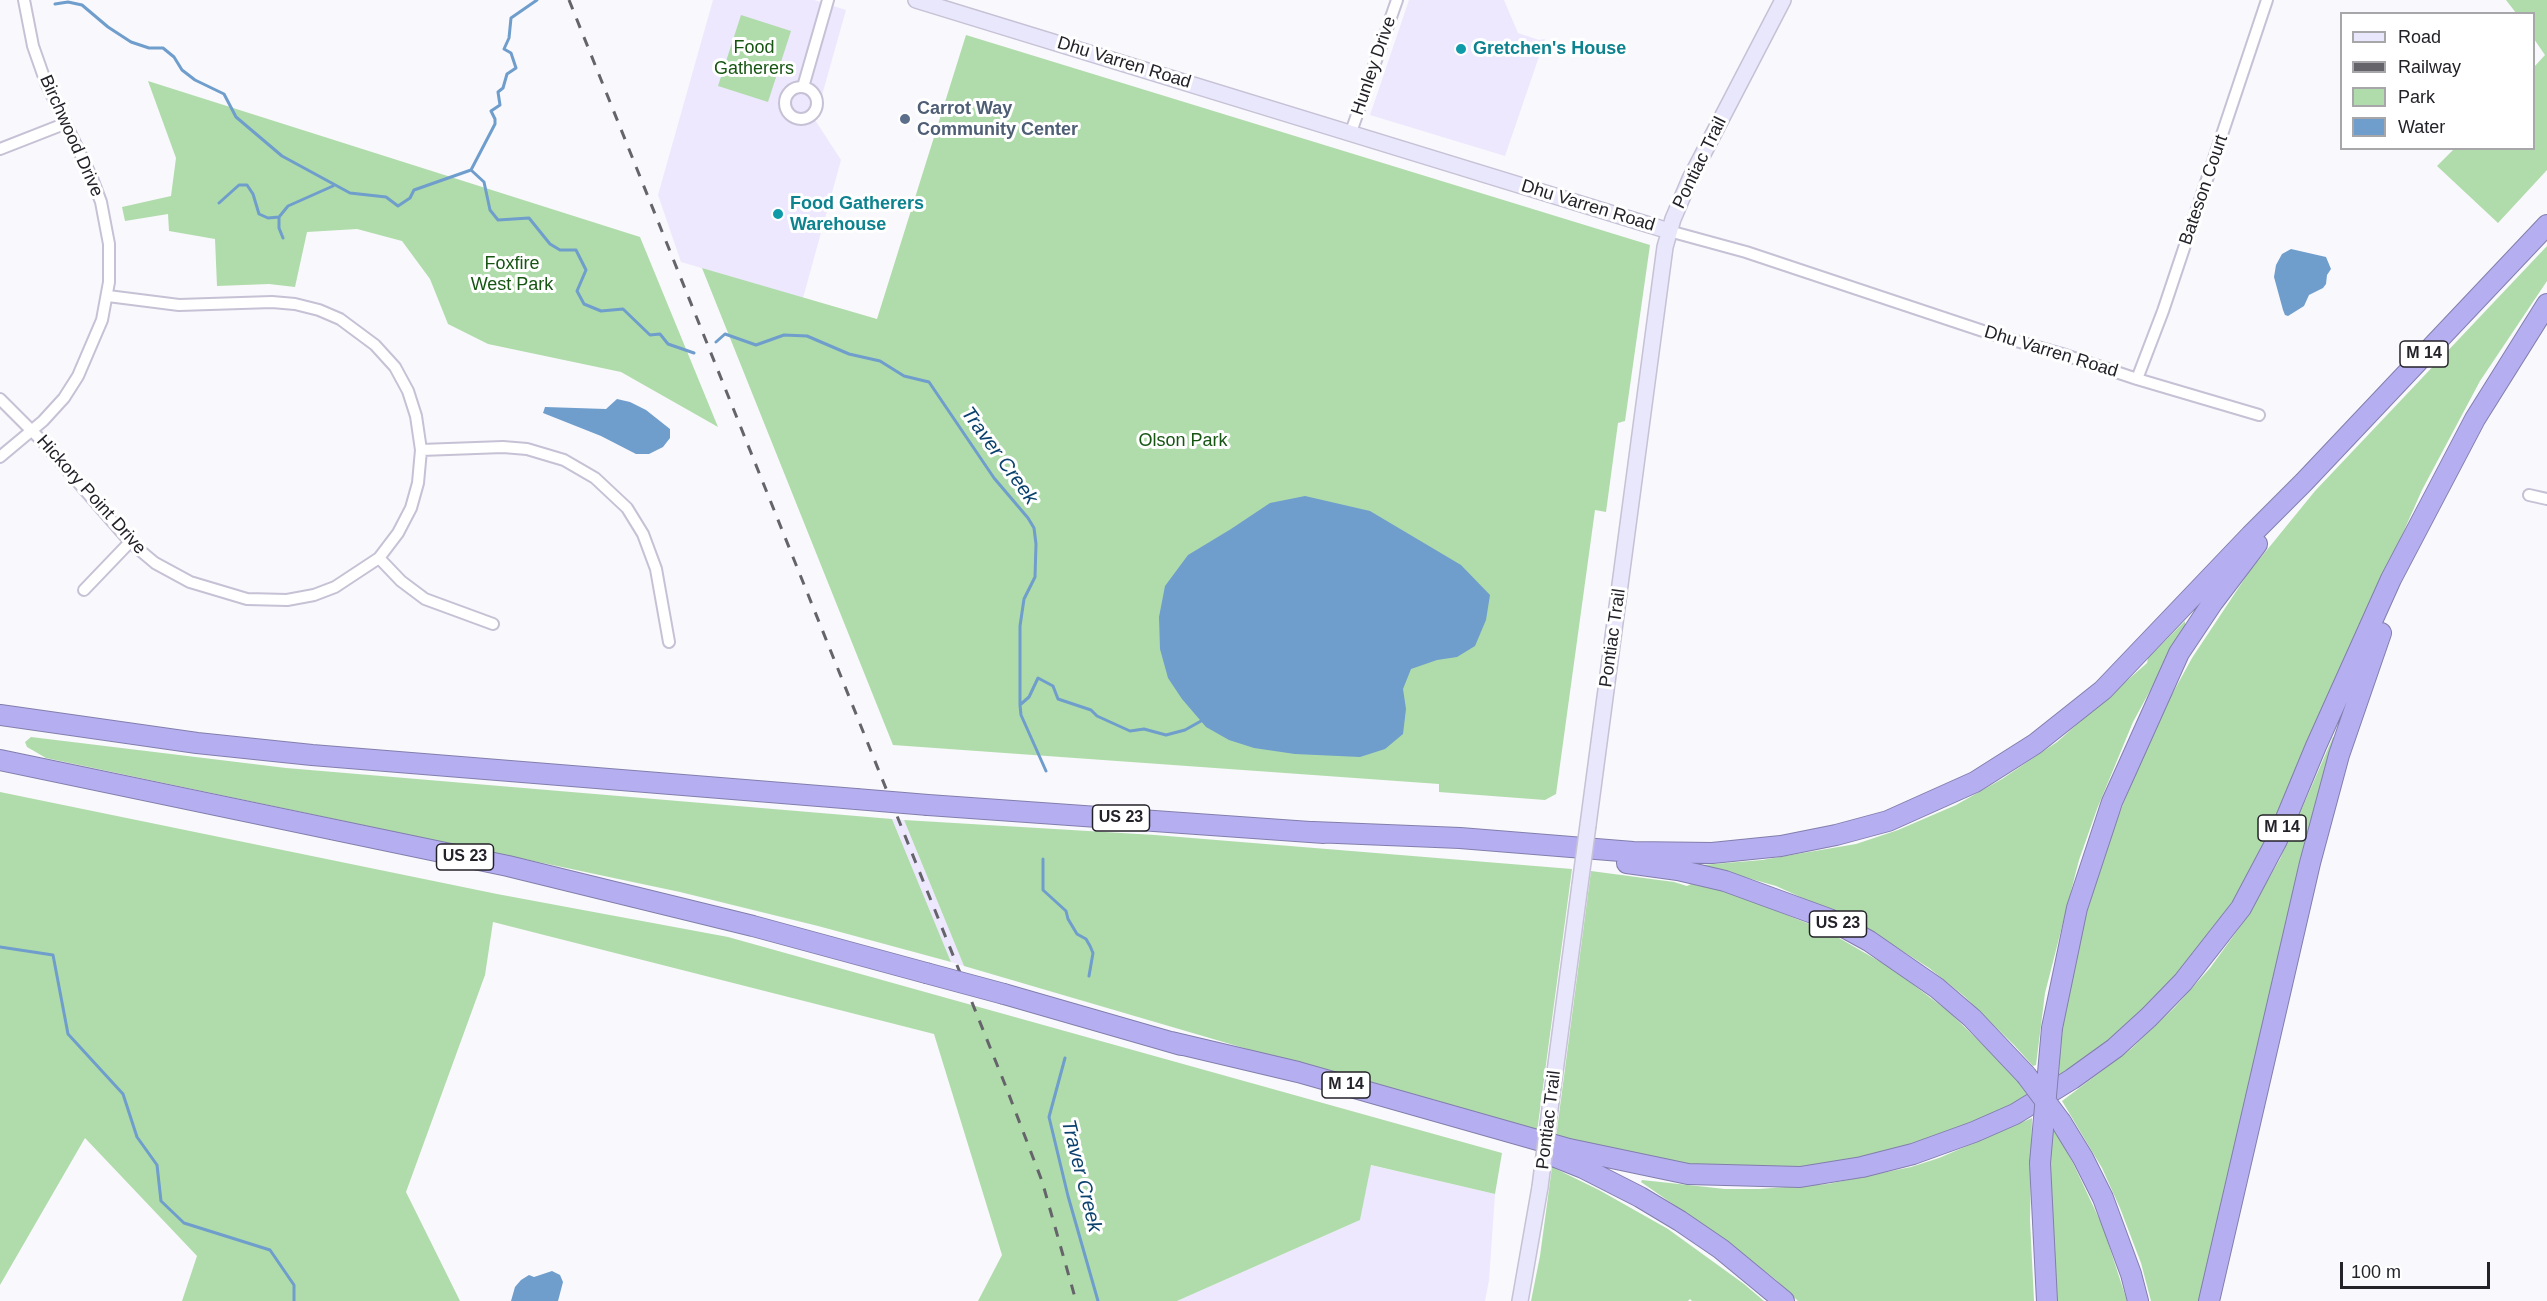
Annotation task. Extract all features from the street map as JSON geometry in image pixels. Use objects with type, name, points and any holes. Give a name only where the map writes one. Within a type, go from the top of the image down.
[{"type":"highway","name":"M 14","points":[[1313,832],[1460,838],[1624,852],[1712,853],[1781,846],[1836,835],[1888,821],[1975,782],[2061,725],[2103,690],[2547,225]]},
{"type":"highway","name":"M 14","points":[[1171,1042],[1298,1071],[1569,1149],[1688,1174],[1738,1177],[1800,1176],[1862,1167],[1903,1157],[1974,1132],[2015,1114],[2072,1079],[2115,1048],[2183,982],[2220,938],[2241,908],[2277,840],[2316,746],[2391,579],[2475,419],[2547,304]]},
{"type":"highway","points":[[2047,1301],[2040,1163],[2052,1028],[2077,908],[2112,802],[2179,653],[2213,602],[2304,482]]},
{"type":"highway","points":[[2209,1301],[2289,955],[2333,777],[2366,669],[2419,526]]},
{"type":"highway","name":"US 23","points":[[0,715],[197,742],[312,754],[856,799],[1313,832],[1636,864],[1677,870],[1736,884],[1829,919],[1869,941],[1937,988],[1972,1018],[2026,1075],[2084,1158],[2103,1198],[2131,1274],[2138,1301]]},
{"type":"highway","name":"US 23","points":[[0,760],[508,866],[753,926],[1004,994],[1519,1143],[1582,1168],[1640,1197],[1731,1256],[1784,1301]]},
{"type":"main road","name":"Dhu Varren Road","points":[[916,0],[1669,231]]},
{"type":"main road","name":"Pontiac Trail","points":[[1520,1301],[1540,1187],[1654,320],[1669,231],[1700,158],[1783,0]]},
{"type":"street","name":"Birchwood Drive","points":[[0,457],[32,430],[64,398],[94,345],[108,296],[110,256],[103,211],[92,178],[64,123],[39,64],[24,0]]},
{"type":"street","points":[[803,87],[828,0]]},
{"type":"street","name":"Hunley Drive","points":[[1351,132],[1397,0]]},
{"type":"street","name":"Bateson Court","points":[[2138,379],[2267,0]]},
{"type":"street","points":[[0,149],[64,123]]},
{"type":"street","name":"Dhu Varren Road","points":[[1669,231],[1746,252],[1995,335],[2259,415]]},
{"type":"street","name":"Hickory Point Drive","points":[[0,399],[32,430],[130,542],[155,563],[190,582],[229,595],[264,601],[298,598],[323,592],[345,582],[379,558],[398,533],[411,508],[418,483],[421,450],[416,416],[400,375],[375,345],[340,319],[320,310],[286,303],[179,304],[108,296]]},
{"type":"street","points":[[421,450],[503,447],[527,449],[564,460],[595,478],[627,508],[643,534],[656,569],[669,642]]},
{"type":"street","points":[[2529,495],[2547,499]]},
{"type":"street","points":[[84,590],[130,542]]},
{"type":"street","points":[[379,558],[401,581],[425,599],[493,624]]},
{"type":"shaded area","points":[[713,0],[814,0],[846,10],[815,120],[841,160],[803,298],[681,262],[658,195]]},
{"type":"shaded area","points":[[1409,0],[1504,0],[1518,33],[1539,40],[1545,39],[1505,156],[1370,115]]},
{"type":"shaded area","points":[[892,819],[904,820],[964,966],[951,962]]},
{"type":"shaded area","points":[[1370,1165],[1495,1194],[1489,1280],[1485,1301],[1177,1301],[1360,1220]]},
{"type":"green space","points":[[2506,0],[2547,0],[2547,170],[2498,223],[2437,166],[2453,150],[2535,150],[2535,66],[2545,55],[2535,40],[2535,12],[2515,12]]},
{"type":"green space","name":"Food Gatherers","points":[[741,15],[791,31],[768,102],[718,86]]},
{"type":"green space","name":"Olson Park","points":[[966,35],[1650,245],[1625,421],[1618,423],[1606,512],[1595,510],[1556,794],[1545,800],[1439,792],[1439,784],[893,745],[702,268],[877,319]]},
{"type":"green space","name":"Foxfire West Park","points":[[148,81],[640,237],[718,427],[621,372],[488,344],[448,324],[430,279],[402,241],[357,229],[307,232],[295,287],[269,284],[217,286],[215,239],[169,231],[168,214],[125,221],[122,207],[171,196],[176,158]]},
{"type":"green space","points":[[2547,246],[2547,281],[2480,381],[2422,490],[2272,828],[2236,897],[2167,986],[2120,1033],[2056,1078],[2063,1016],[2083,922],[2107,843],[2159,718],[2192,658],[2249,572],[2315,491]]},
{"type":"green space","points":[[2185,621],[2185,628],[2169,657],[2165,657],[2164,665],[2133,722],[2097,809],[2079,860],[2045,993],[2036,1065],[2033,1066],[1964,996],[1929,968],[1862,925],[1776,886],[1702,865],[1762,860],[1856,844],[1898,830],[1956,805],[2002,779],[2057,742],[2147,663],[2148,658]]},
{"type":"green space","points":[[31,737],[286,768],[892,819],[951,962],[680,892],[46,758],[27,747],[25,742]]},
{"type":"green space","points":[[2333,737],[2336,737],[2276,966],[2200,1301],[2151,1301],[2141,1263],[2120,1208],[2102,1168],[2062,1101],[2131,1049],[2175,1007],[2210,968],[2245,920],[2280,859]]},
{"type":"green space","points":[[0,792],[497,894],[728,937],[1502,1153],[1495,1194],[1371,1165],[1360,1220],[1177,1301],[978,1301],[1002,1255],[934,1034],[493,922],[485,975],[406,1192],[460,1301],[182,1301],[197,1256],[85,1138],[0,1285]]},
{"type":"green space","points":[[904,820],[1155,835],[1572,869],[1537,1132],[1432,1099],[1427,1100],[1254,1051],[964,966]]},
{"type":"green space","points":[[1591,871],[1674,882],[1687,886],[1691,884],[1731,893],[1827,931],[1891,968],[1948,1011],[2013,1074],[2028,1096],[1978,1121],[1921,1142],[1860,1158],[1795,1167],[1751,1168],[1673,1163],[1556,1137]]},
{"type":"green space","points":[[2032,1118],[2030,1220],[2034,1301],[1798,1301],[1775,1279],[1719,1236],[1641,1182],[1642,1180],[1725,1189],[1828,1184],[1911,1167],[1939,1158]]},
{"type":"green space","points":[[2054,1129],[2103,1227],[2127,1301],[2056,1301],[2049,1166],[2051,1131]]},
{"type":"green space","points":[[1552,1167],[1599,1190],[1668,1229],[1764,1301],[1692,1301],[1690,1299],[1688,1301],[1531,1301],[1540,1256]]},
{"type":"water","points":[[2291,249],[2326,257],[2331,269],[2323,288],[2309,295],[2304,306],[2288,316],[2283,310],[2274,277],[2276,265],[2282,254]]},
{"type":"water","points":[[617,399],[630,402],[646,410],[670,429],[670,438],[663,447],[649,454],[636,454],[601,436],[543,413],[545,407],[606,409]]},
{"type":"water","points":[[1305,496],[1370,511],[1461,565],[1490,595],[1486,620],[1475,646],[1457,657],[1437,660],[1411,669],[1403,689],[1406,709],[1403,734],[1385,749],[1360,757],[1295,754],[1254,748],[1229,740],[1206,727],[1182,699],[1168,678],[1160,649],[1159,617],[1165,586],[1188,555],[1270,503]]},
{"type":"water","points":[[552,1271],[560,1275],[563,1282],[558,1301],[511,1301],[515,1287],[521,1280],[529,1275],[534,1277]]},
{"type":"waterway","name":"Traver Creek","points":[[537,0],[511,18],[509,38],[504,49],[511,53],[516,68],[507,74],[503,88],[498,92],[500,105],[491,111],[495,124],[471,170],[484,182],[490,210],[498,220],[529,218],[550,244],[560,250],[576,250],[586,270],[577,291],[584,304],[601,311],[623,309],[650,335],[660,334],[668,344],[694,353]]},
{"type":"waterway","points":[[55,4],[68,2],[82,5],[108,27],[131,42],[149,48],[163,48],[174,57],[182,70],[195,80],[224,94],[236,117],[282,156],[350,193],[386,197],[398,206],[410,198],[414,190],[471,170]]},
{"type":"waterway","points":[[219,203],[239,185],[247,185],[253,194],[259,214],[268,218],[279,217]]},
{"type":"waterway","points":[[283,238],[279,228],[279,217],[288,206],[333,186]]},
{"type":"waterway","name":"Traver Creek","points":[[716,342],[725,334],[756,345],[784,335],[807,336],[849,354],[880,361],[904,376],[929,382],[994,478],[1034,528],[1035,577],[1024,599],[1020,626],[1020,705],[1021,715],[1046,771]]},
{"type":"waterway","points":[[1021,704],[1029,697],[1038,678],[1053,686],[1058,699],[1091,710],[1097,716],[1130,731],[1144,729],[1166,735],[1185,730],[1201,721]]},
{"type":"waterway","name":"Traver Creek","points":[[1043,859],[1043,890],[1066,911],[1077,934],[1086,939],[1093,953],[1089,976]]},
{"type":"waterway","points":[[0,947],[53,955],[68,1034],[123,1094],[137,1137],[157,1165],[161,1201],[184,1223],[270,1250],[294,1285],[294,1301]]},
{"type":"waterway","name":"Traver Creek","points":[[1065,1058],[1049,1117],[1068,1196],[1098,1301]]},
{"type":"railway","points":[[569,0],[1006,1087],[1042,1181],[1076,1301]]},
{"type":"place","name":"Gretchen's House","points":[[1461,49]]},
{"type":"place","name":"Carrot Way Community Center","points":[[905,119]]},
{"type":"place","name":"Food Gatherers Warehouse","points":[[778,214]]}]
